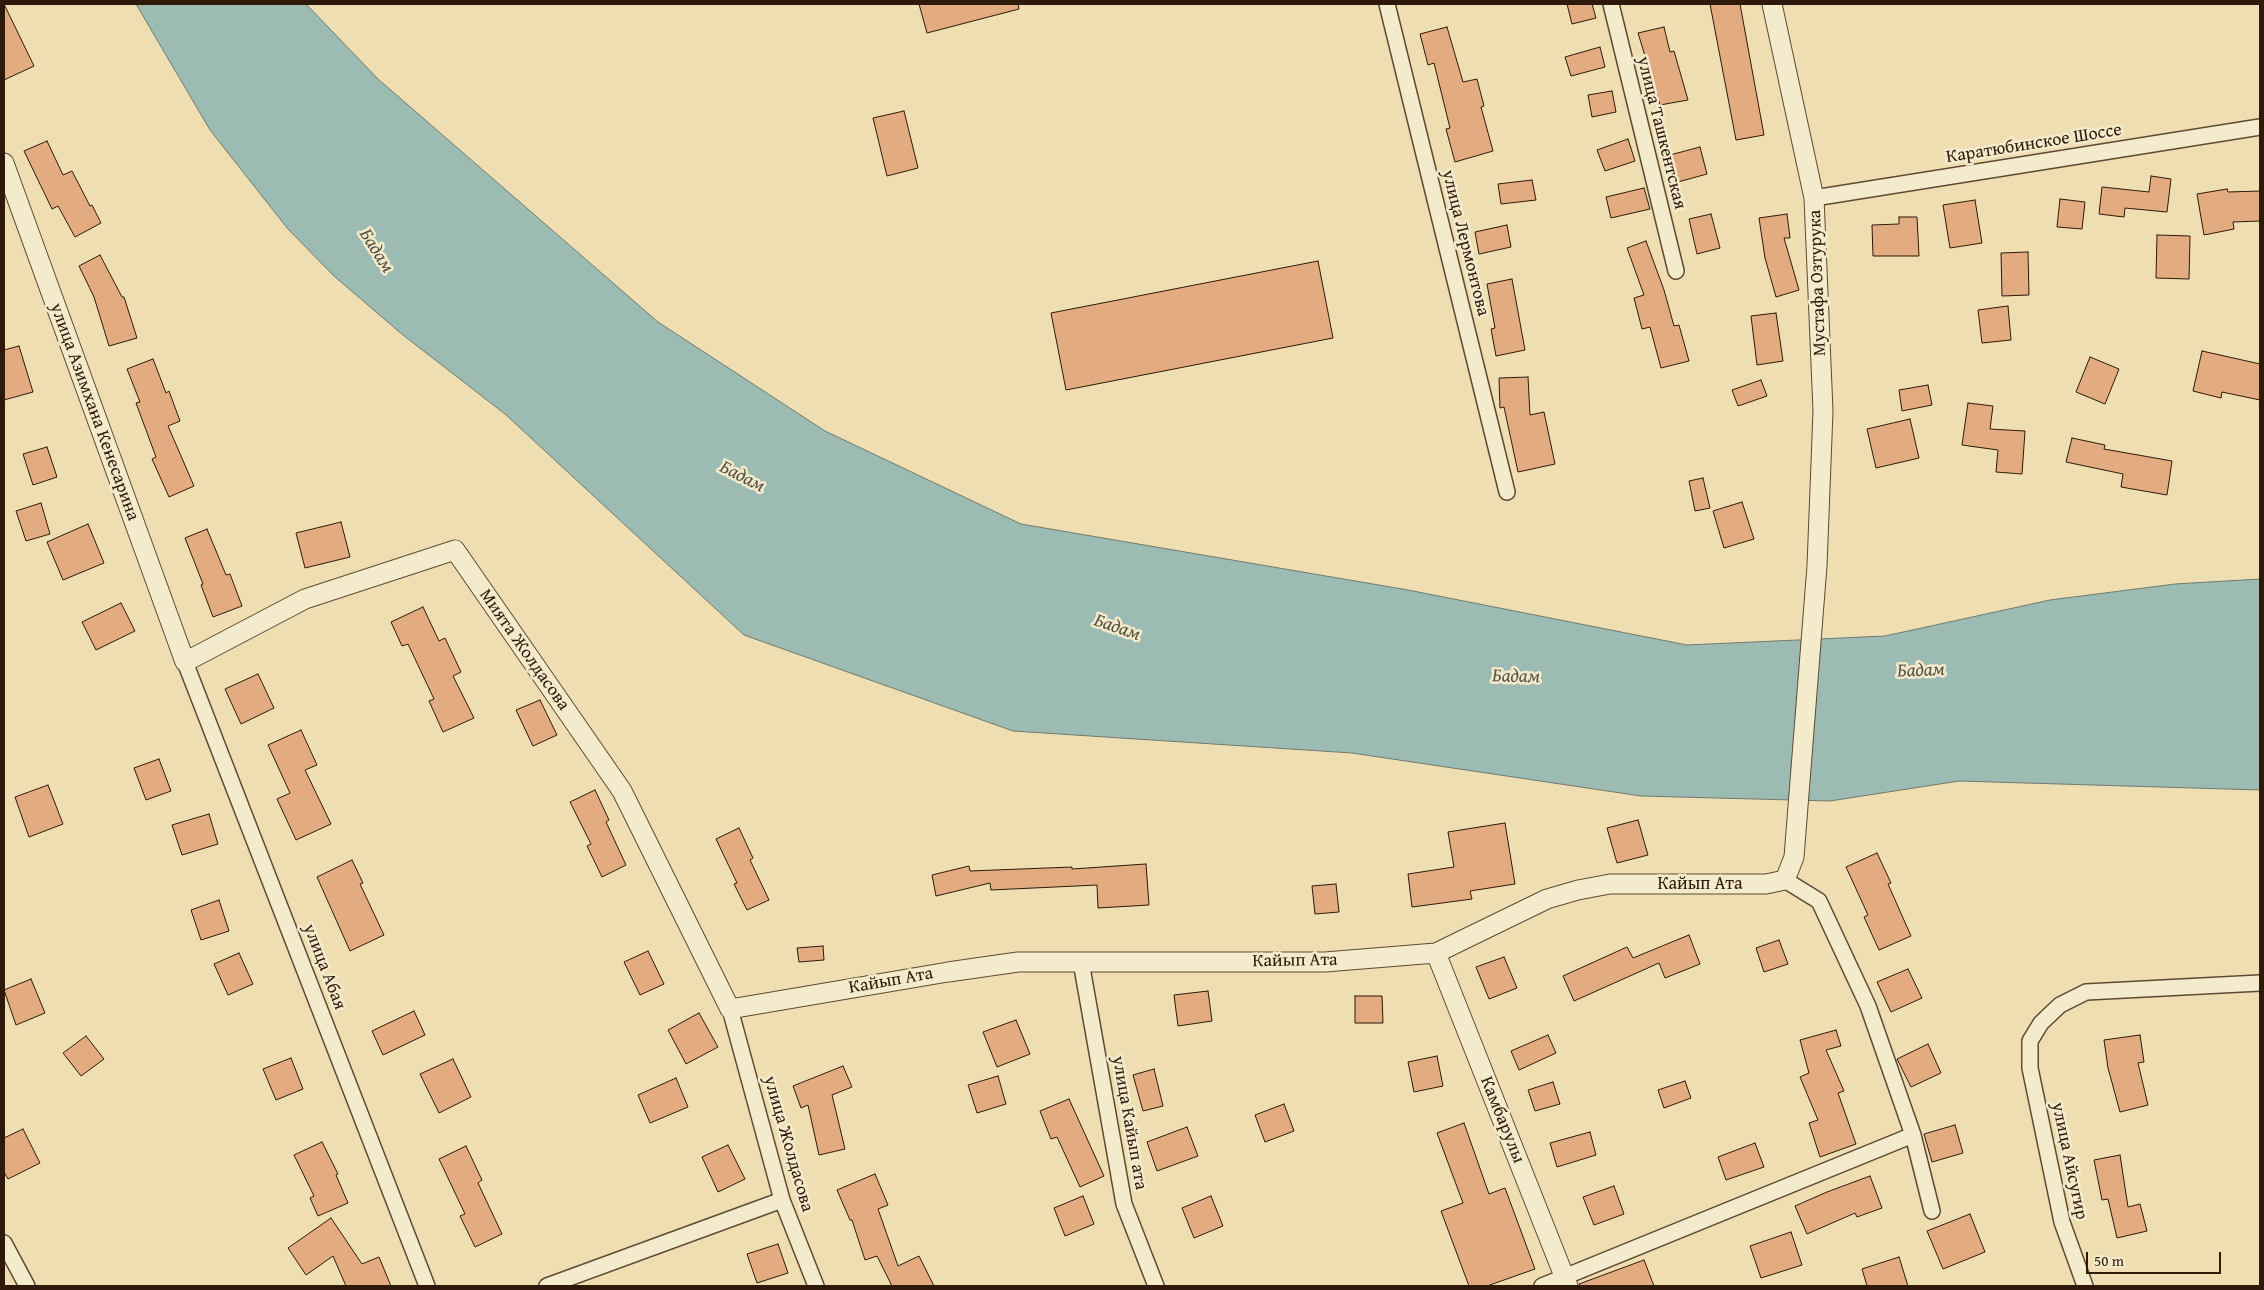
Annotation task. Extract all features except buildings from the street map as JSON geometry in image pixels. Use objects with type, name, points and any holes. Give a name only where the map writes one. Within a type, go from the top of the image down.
[{"type":"street","name":"улица Лермонтова","points":[[1387,4],[1508,492]]},
{"type":"street","name":"улица Ташкентская","points":[[1610,4],[1676,271]]},
{"type":"street","name":"Мустафа Озтурука","points":[[1772,4],[1814,198],[1823,411],[1817,566],[1794,857],[1785,880]]},
{"type":"street","name":"Каратюбинское Шоссе","points":[[1814,198],[2260,128]]},
{"type":"street","name":"улица Азимхана Кенесарина","points":[[4,163],[185,662]]},
{"type":"street","name":"Мията Жолдасова","points":[[185,662],[305,599],[454,550],[622,791],[730,1009]]},
{"type":"street","name":"улица Абая","points":[[185,662],[427,1286]]},
{"type":"street","name":"Кайып Ата","points":[[730,1009],[1018,962],[1326,962],[1436,954],[1547,899],[1578,890],[1610,884],[1766,884],[1785,880]]},
{"type":"street","points":[[1785,880],[1819,901],[1868,1006],[1913,1135],[1932,1211]]},
{"type":"street","name":"Камбарулы","points":[[1436,954],[1566,1282]]},
{"type":"street","name":"улица Кайып ата","points":[[1081,962],[1124,1204],[1156,1286]]},
{"type":"street","name":"улица Айсугир","points":[[2085,1286],[2062,1222],[2030,1068],[2030,1042],[2041,1023],[2060,1005],[2086,992],[2260,982]]},
{"type":"street","name":"улица Жолдасова","points":[[730,1009],[782,1200],[816,1286]]},
{"type":"street","points":[[1542,1286],[1566,1282],[1913,1135]]},
{"type":"street","points":[[547,1286],[782,1200]]},
{"type":"street","points":[[4,1243],[27,1286]]},
{"type":"water","name":"Бадам","points":[[136,4],[306,4],[378,79],[658,322],[825,431],[1021,524],[1408,590],[1687,645],[1885,636],[2050,600],[2175,584],[2260,579],[2260,790],[1959,781],[1830,801],[1641,796],[1352,753],[1013,731],[744,635],[505,414],[403,335],[334,276],[288,229],[210,130]]}]
